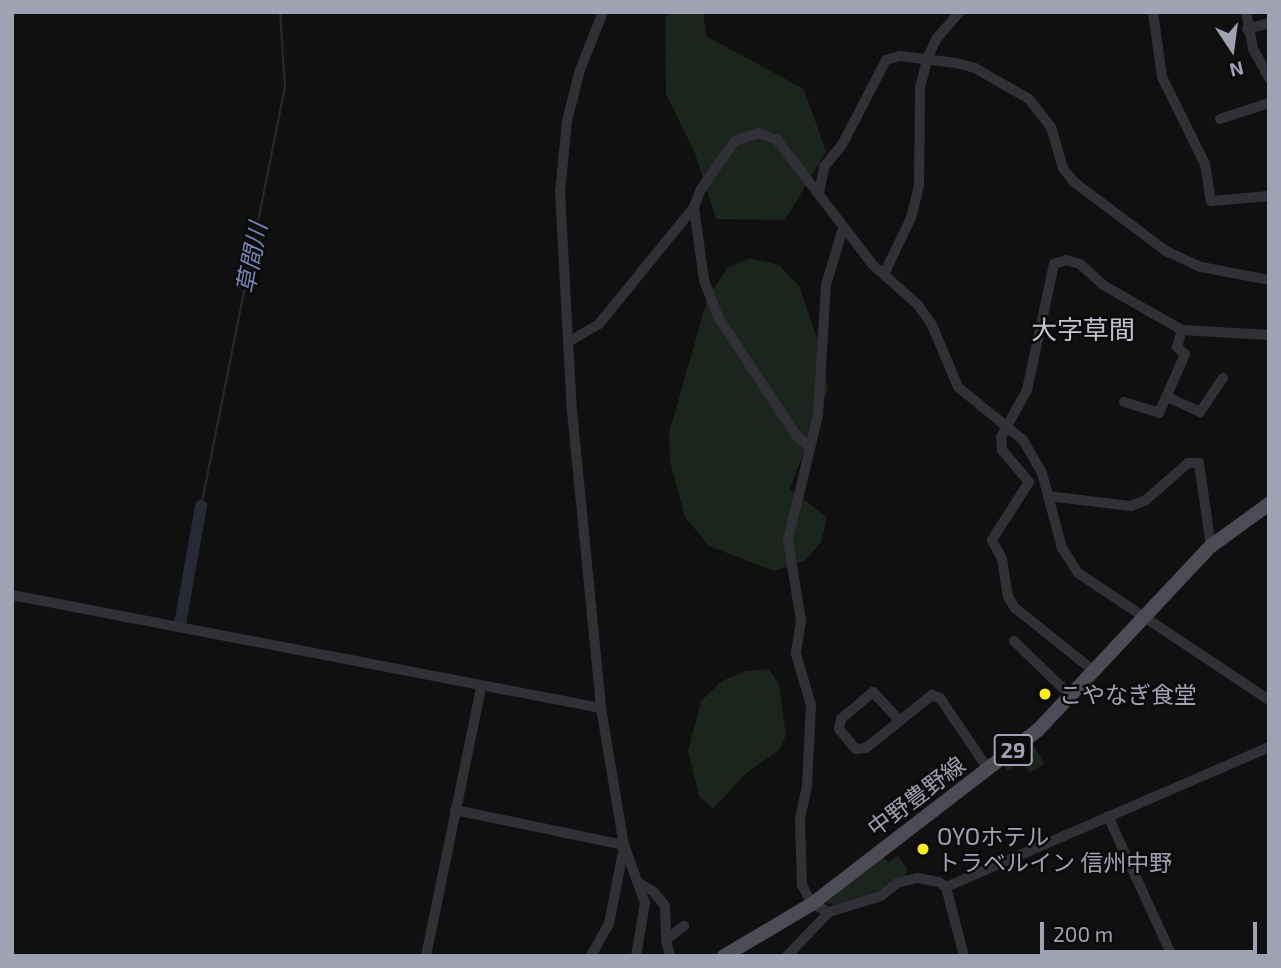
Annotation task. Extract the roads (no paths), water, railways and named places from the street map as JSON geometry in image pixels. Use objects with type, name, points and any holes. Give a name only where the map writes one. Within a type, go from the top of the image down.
[{"type":"main road","name":"中野豊野線","points":[[724,956],[812,904],[988,769],[1072,697],[1211,546],[1269,504]]},
{"type":"street","points":[[603,12],[580,70],[561,164],[568,342],[601,708],[624,845],[639,883],[645,923],[636,956]]},
{"type":"street","points":[[884,274],[911,218],[919,186],[920,88],[926,59],[937,38],[960,12]]},
{"type":"street","points":[[1153,12],[1162,77],[1205,164],[1211,201],[1269,196]]},
{"type":"street","points":[[1246,12],[1247,29],[1267,71]]},
{"type":"street","points":[[1247,29],[1269,23]]},
{"type":"street","points":[[819,193],[824,167],[842,145],[886,60],[901,56],[975,68],[1028,99],[1051,127],[1063,168],[1074,182],[1166,251],[1201,267],[1269,280]]},
{"type":"street","points":[[1220,119],[1269,103]]},
{"type":"street","points":[[568,342],[599,324],[694,207],[724,153],[735,141],[751,134],[762,133],[785,145],[844,228],[932,325],[958,387],[1008,425],[1034,455],[1062,548],[1079,573],[1269,700]]},
{"type":"street","points":[[694,207],[704,280],[718,317],[796,435],[810,448]]},
{"type":"street","points":[[844,228],[826,285],[821,384],[810,448],[788,540],[801,621],[796,654],[811,705],[800,866],[802,885],[812,904],[829,912],[856,907],[881,896],[897,883],[918,878],[946,887],[1269,747]]},
{"type":"street","points":[[1095,672],[1021,614],[1008,597],[1002,558],[992,540],[1029,482],[1002,450],[1001,437],[1027,390],[1046,295],[1057,262],[1080,264],[1103,285],[1182,330],[1269,335]]},
{"type":"street","points":[[1124,402],[1159,413],[1185,354],[1177,347],[1182,330]]},
{"type":"street","points":[[1167,397],[1200,412],[1223,378]]},
{"type":"street","points":[[1048,496],[1131,506],[1146,500],[1188,463],[1199,463],[1211,546]]},
{"type":"street","points":[[12,595],[601,708]]},
{"type":"street","points":[[1014,641],[1072,697]]},
{"type":"street","points":[[426,956],[481,687]]},
{"type":"street","points":[[900,721],[873,692],[841,719],[839,729],[856,749],[866,748],[900,721],[932,695],[940,698],[988,769]]},
{"type":"street","points":[[456,810],[624,845]]},
{"type":"street","points":[[1108,816],[1172,956]]},
{"type":"street","points":[[591,956],[609,924],[624,845]]},
{"type":"street","points":[[639,883],[653,891],[665,906],[666,940],[670,956]]},
{"type":"street","points":[[946,887],[964,956]]},
{"type":"street","points":[[787,956],[829,912]]},
{"type":"street","points":[[666,940],[684,926]]},
{"type":"waterway","name":"草間川","points":[[202,502],[285,87],[280,12]]},
{"type":"waterway","name":"草間川","points":[[180,624],[201,506]]},
{"type":"place","name":"こやなぎ食堂","points":[[1045,694]]},
{"type":"place","name":"OYOホテル トラベルイン 信州中野","points":[[923,849]]},
{"type":"district","name":"大字草間","points":[[1083,329]]}]
